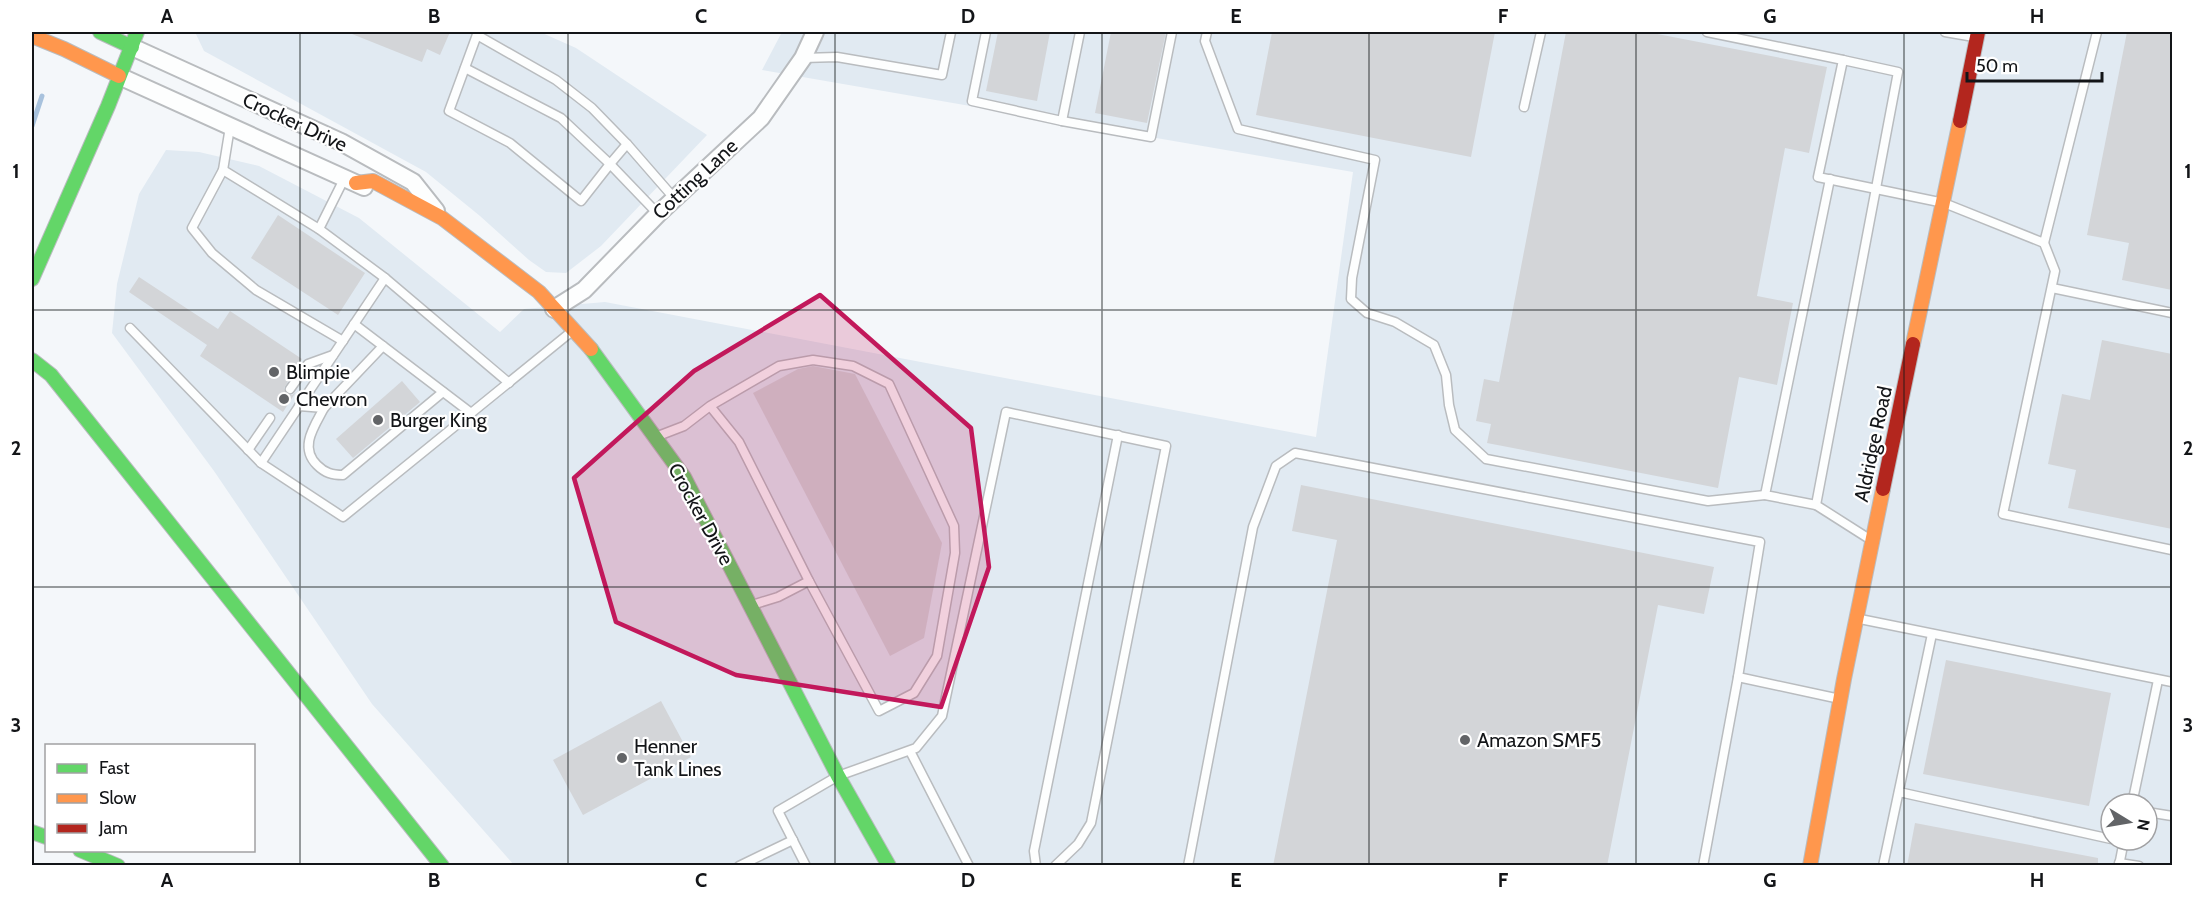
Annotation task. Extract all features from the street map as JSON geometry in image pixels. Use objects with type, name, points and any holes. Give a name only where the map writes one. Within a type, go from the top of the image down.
[{"type":"main road","points":[[32,279],[134,39],[100,32]]},
{"type":"main road","name":"Aldridge Road","points":[[1810,866],[1856,619],[1978,34]]},
{"type":"main road","points":[[32,36],[119,76]]},
{"type":"main road","name":"Crocker Drive","points":[[442,218],[539,292],[591,349],[684,477],[838,776],[889,866]]},
{"type":"main road","points":[[32,360],[51,375],[442,866]]},
{"type":"main road","points":[[85,852],[118,866]]},
{"type":"street","name":"Cotting Lane","points":[[554,309],[584,290],[658,213],[761,118],[803,58],[815,32]]},
{"type":"street","name":"Crocker Drive","points":[[134,39],[341,142],[413,182],[442,218]]},
{"type":"street","name":"Crocker Drive","points":[[119,76],[351,180],[412,211],[442,218]]},
{"type":"lane","points":[[803,58],[837,57],[942,75],[951,32]]},
{"type":"lane","points":[[986,32],[972,101],[1062,122],[1150,137],[1172,32]]},
{"type":"lane","points":[[1062,122],[1080,32]]},
{"type":"lane","points":[[1206,32],[1204,40],[1238,129],[1375,160],[1352,278],[1351,299],[1367,313],[1395,322],[1434,345],[1446,375],[1449,405],[1455,430],[1486,459],[1708,501],[1765,495],[1816,505],[1873,541]]},
{"type":"lane","points":[[1524,107],[1540,32]]},
{"type":"lane","points":[[1707,32],[1899,72],[1816,505]]},
{"type":"lane","points":[[1945,32],[1978,34]]},
{"type":"lane","points":[[2097,32],[2044,243],[2055,271],[2003,514],[2172,550]]},
{"type":"lane","points":[[627,144],[581,201],[510,143],[449,111],[478,33],[556,80],[592,108],[627,144],[674,198]]},
{"type":"lane","points":[[1843,60],[1818,177],[1944,203],[2044,243]]},
{"type":"lane","points":[[465,68],[561,118],[658,213]]},
{"type":"lane","points":[[230,127],[223,170],[192,228],[212,253],[256,290],[343,340]]},
{"type":"lane","points":[[223,170],[319,230],[386,278],[509,383]]},
{"type":"lane","points":[[1765,495],[1830,179]]},
{"type":"lane","points":[[319,230],[351,180]]},
{"type":"lane","points":[[261,464],[386,278]]},
{"type":"lane","points":[[2052,288],[2172,313]]},
{"type":"lane","points":[[354,324],[471,413]]},
{"type":"lane","points":[[130,328],[261,464],[343,517],[574,330]]},
{"type":"lane","points":[[383,346],[324,408],[307,446],[309,457],[327,473],[343,475],[443,392]]},
{"type":"lane","points":[[290,389],[308,364],[334,354]]},
{"type":"lane","points":[[655,438],[684,426],[710,406],[779,366],[813,360],[853,366],[889,384],[954,526],[955,553],[937,656],[914,693],[879,711],[809,581],[739,442],[710,406]]},
{"type":"lane","points":[[299,406],[324,408]]},
{"type":"lane","points":[[806,866],[778,811],[838,776],[916,748],[942,716],[1006,412],[1166,446],[1091,823],[1078,844],[1055,866]]},
{"type":"lane","points":[[248,450],[270,418]]},
{"type":"lane","points":[[1036,866],[1034,852],[1118,435]]},
{"type":"lane","points":[[1188,866],[1253,527],[1275,466],[1295,453],[1760,542],[1703,866]]},
{"type":"lane","points":[[751,605],[778,597],[809,581]]},
{"type":"lane","points":[[1856,619],[2172,682]]},
{"type":"lane","points":[[1883,866],[1932,634]]},
{"type":"lane","points":[[1738,676],[1840,699]]},
{"type":"lane","points":[[2135,792],[2158,680]]},
{"type":"lane","points":[[910,751],[969,866]]},
{"type":"lane","points":[[1899,792],[2099,837]]},
{"type":"lane","points":[[740,866],[793,840]]},
{"type":"lane","points":[[2119,864],[2139,866]]},
{"type":"highlighted area","points":[[820,295],[971,428],[989,567],[941,707],[736,675],[616,622],[574,478],[694,371]]},
{"type":"shaded area","points":[[195,32],[540,32],[576,48],[707,135],[601,246],[566,273],[546,272],[426,172],[204,51]]},
{"type":"shaded area","points":[[782,32],[2172,32],[2172,865],[514,865],[372,704],[214,471],[112,333],[117,284],[139,194],[166,150],[199,152],[259,166],[359,218],[500,332],[524,309],[605,302],[1316,437],[1353,172],[762,70]]},
{"type":"building","points":[[347,32],[450,32],[440,55],[427,49],[422,62]]},
{"type":"building","points":[[998,32],[1050,32],[1037,101],[986,91]]},
{"type":"building","points":[[1111,32],[1166,32],[1147,123],[1095,113]]},
{"type":"building","points":[[1272,32],[1495,32],[1471,157],[1256,115]]},
{"type":"building","points":[[1566,32],[1647,32],[1827,67],[1809,153],[1785,148],[1757,296],[1793,303],[1777,385],[1739,377],[1718,488],[1487,443],[1491,424],[1476,421],[1484,379],[1499,382]]},
{"type":"building","points":[[2127,32],[2172,32],[2172,290],[2122,280],[2129,243],[2087,235]]},
{"type":"building","points":[[278,215],[365,273],[338,315],[251,258]]},
{"type":"building","points":[[139,277],[218,329],[230,311],[302,359],[284,388],[287,394],[292,395],[296,392],[283,412],[200,356],[207,345],[129,292]]},
{"type":"building","points":[[2102,340],[2172,354],[2172,529],[2068,508],[2076,470],[2048,464],[2062,394],[2090,400]]},
{"type":"building","points":[[813,366],[855,374],[942,543],[924,638],[890,656],[753,393],[798,369]]},
{"type":"building","name":"Burger King","points":[[402,381],[420,402],[353,458],[336,439]]},
{"type":"building","name":"Amazon SMF5","points":[[1301,485],[1714,567],[1704,614],[1658,605],[1607,866],[1273,866],[1337,540],[1292,531]]},
{"type":"building","points":[[1946,660],[2111,693],[2089,806],[1923,774]]},
{"type":"building","name":"Henner Tank Lines","points":[[661,701],[691,757],[583,815],[553,760]]},
{"type":"building","points":[[1915,823],[2098,858],[2098,866],[1907,866]]},
{"type":"waterway","points":[[32,126],[42,96]]},
{"type":"traffic: fast","points":[[100,32],[132,47]]},
{"type":"traffic: fast","points":[[32,279],[108,106],[137,32]]},
{"type":"traffic: fast","points":[[591,349],[684,477],[838,776],[889,866]]},
{"type":"traffic: fast","points":[[32,360],[51,375],[442,866]]},
{"type":"traffic: fast","points":[[32,832],[45,837]]},
{"type":"traffic: fast","points":[[85,852],[118,866]]},
{"type":"traffic: slow","points":[[32,36],[119,76]]},
{"type":"traffic: slow","points":[[1913,344],[1960,121]]},
{"type":"traffic: slow","points":[[356,183],[373,181],[442,218],[539,292],[591,349]]},
{"type":"traffic: slow","points":[[1810,866],[1844,679],[1883,489]]},
{"type":"traffic: jam","points":[[1960,121],[1978,32]]},
{"type":"traffic: jam","points":[[1883,489],[1913,344]]},
{"type":"place","name":"Blimpie","points":[[274,372]]},
{"type":"place","name":"Chevron","points":[[284,399]]},
{"type":"place","name":"Burger King","points":[[378,420]]},
{"type":"place","name":"Amazon SMF5","points":[[1465,740]]},
{"type":"place","name":"Henner Tank Lines","points":[[622,758]]}]
